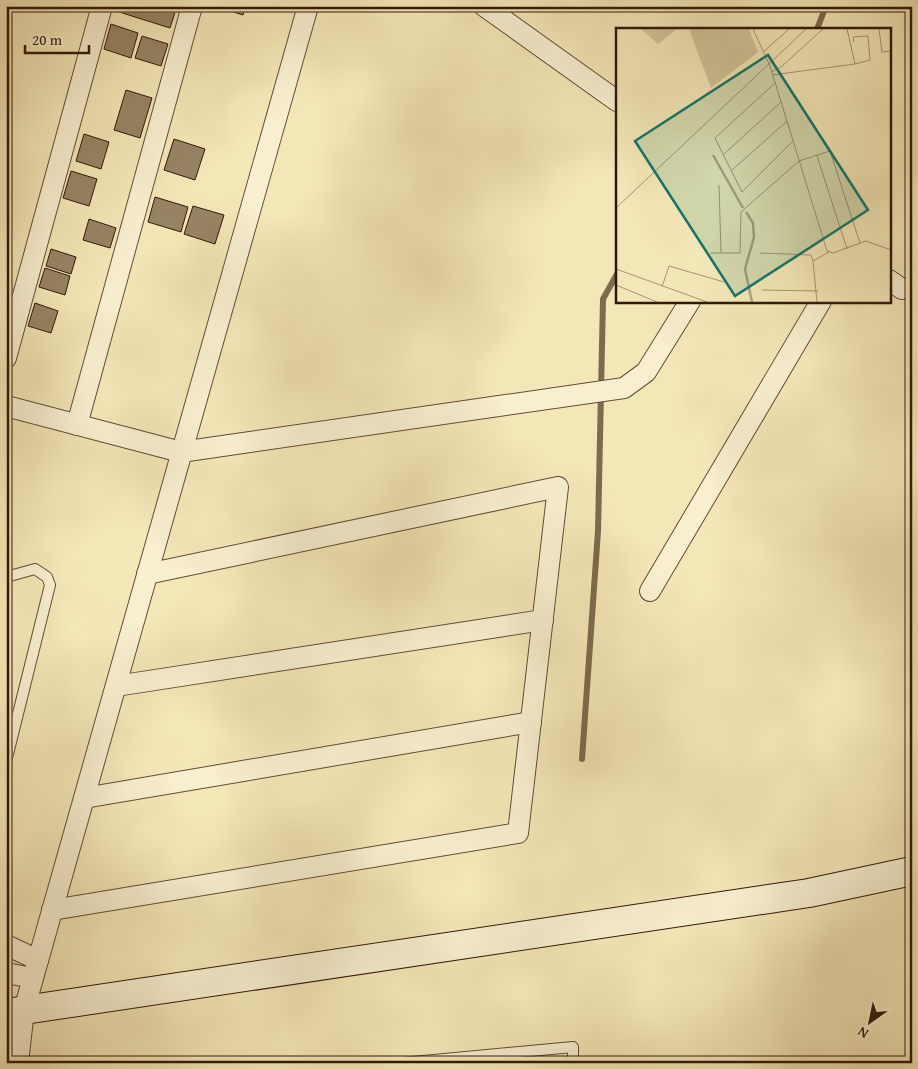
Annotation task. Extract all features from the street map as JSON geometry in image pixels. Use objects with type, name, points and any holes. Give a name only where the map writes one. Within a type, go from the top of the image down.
[{"type":"street","points":[[6,358],[102,6]]},
{"type":"street","points":[[77,425],[192,6]]},
{"type":"street","points":[[18,1063],[15,1012],[35,969],[308,6]]},
{"type":"street","points":[[484,6],[616,101]]},
{"type":"street","points":[[6,406],[182,452],[624,388],[646,372],[689,302]]},
{"type":"street","points":[[650,591],[820,302]]},
{"type":"street","points":[[52,910],[518,833],[558,487],[147,574]]},
{"type":"street","points":[[116,686],[543,620]]},
{"type":"street","points":[[84,798],[530,722]]},
{"type":"street","points":[[15,1012],[809,893],[912,871]]},
{"type":"street","points":[[6,944],[35,969]]},
{"type":"street","points":[[6,973],[35,969]]},
{"type":"lane","points":[[6,577],[35,569],[46,577],[50,586],[6,762]]},
{"type":"lane","points":[[402,1063],[573,1047],[573,1063]]},
{"type":"building","points":[[117,6],[177,6],[170,28],[116,11]]},
{"type":"building","points":[[214,6],[246,6],[243,15]]},
{"type":"building","points":[[111,24],[138,33],[131,58],[104,49]]},
{"type":"building","points":[[142,36],[168,44],[161,66],[135,58]]},
{"type":"building","points":[[126,90],[152,98],[140,138],[114,130]]},
{"type":"building","points":[[84,134],[109,142],[101,169],[76,161]]},
{"type":"building","points":[[174,139],[205,149],[195,180],[164,170]]},
{"type":"building","points":[[71,171],[97,179],[89,206],[63,198]]},
{"type":"building","points":[[155,197],[188,207],[181,232],[148,222]]},
{"type":"building","points":[[193,206],[224,215],[215,244],[184,234]]},
{"type":"building","points":[[89,219],[116,228],[110,248],[83,240]]},
{"type":"building","points":[[51,249],[76,257],[71,274],[46,266]]},
{"type":"building","points":[[45,268],[70,276],[65,295],[39,287]]},
{"type":"building","points":[[35,303],[58,311],[51,333],[28,326]]},
{"type":"waterway","points":[[817,28],[826,6]]},
{"type":"waterway","points":[[582,759],[598,531],[603,299],[616,276]]}]
